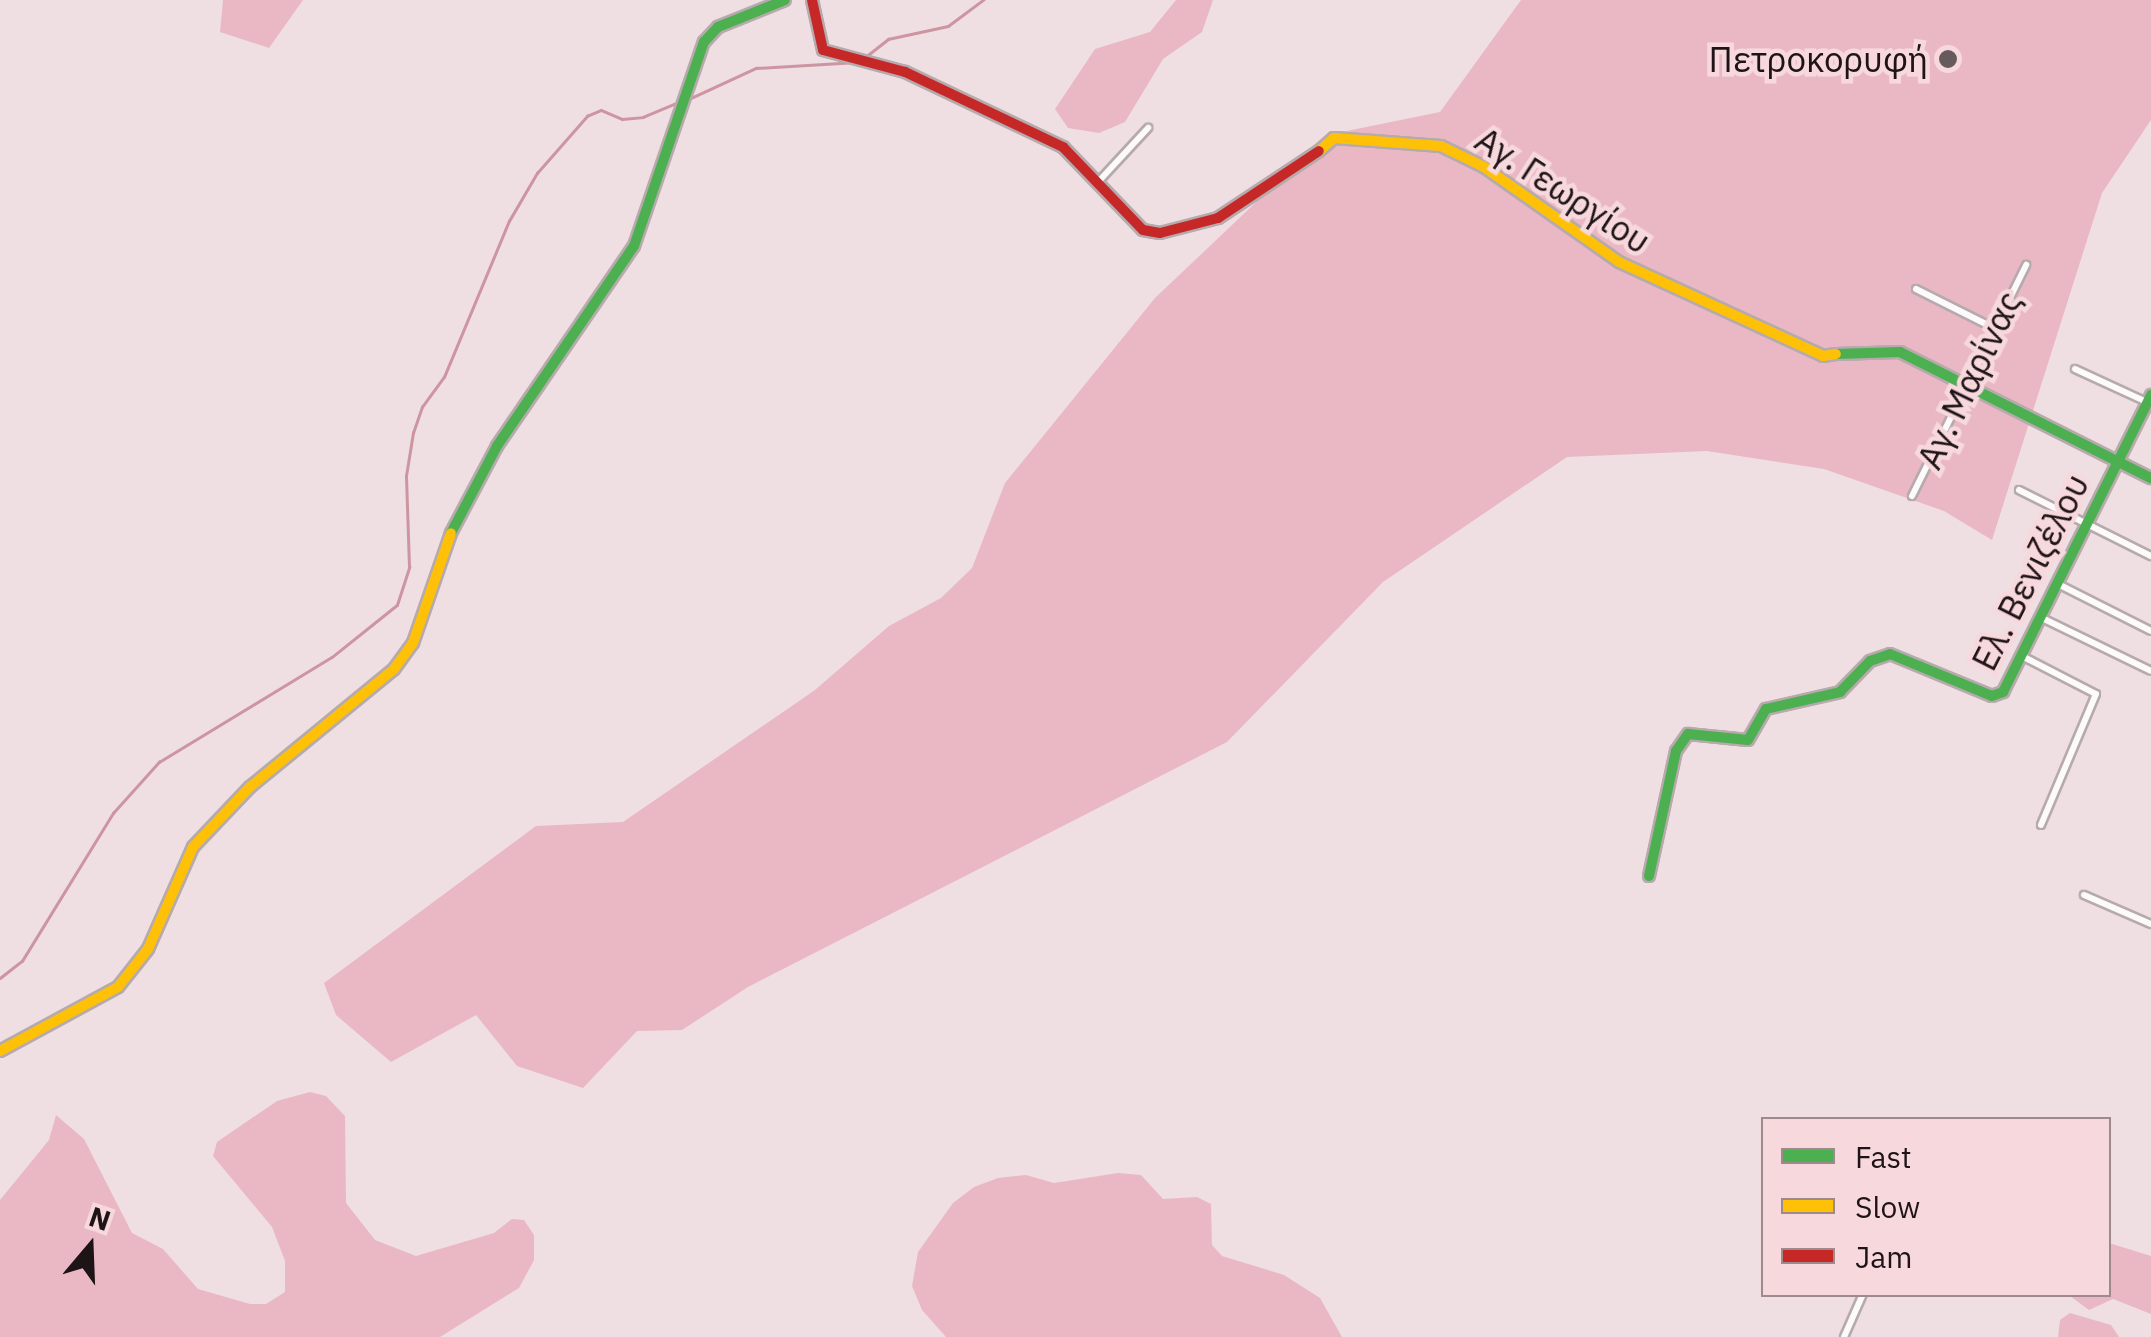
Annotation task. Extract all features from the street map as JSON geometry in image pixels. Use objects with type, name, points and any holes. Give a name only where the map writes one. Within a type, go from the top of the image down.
[{"type":"street","points":[[0,1050],[118,987],[148,950],[193,847],[250,787],[394,668],[413,643],[446,541],[498,446],[634,246],[710,34],[785,0]]},
{"type":"street","name":"Αγ. Γεωργίου","points":[[812,0],[818,42],[860,64],[904,72],[1063,147],[1144,230],[1160,234],[1218,218],[1288,177],[1334,138],[1441,146],[1484,166],[1546,214],[1654,280],[1808,352],[1842,357],[1892,349],[1963,388],[2151,478]]},
{"type":"street","points":[[1097,183],[1148,128]]},
{"type":"street","name":"Αγ. Μαρίνας","points":[[1912,496],[2026,265]]},
{"type":"street","points":[[1916,289],[1994,328]]},
{"type":"street","points":[[2076,369],[2150,401]]},
{"type":"street","name":"Ελ. Βενιζέλου","points":[[1649,876],[1676,751],[1688,734],[1748,740],[1766,709],[1840,692],[1870,661],[1890,654],[1998,696],[2150,401]]},
{"type":"street","points":[[2019,490],[2151,556]]},
{"type":"street","points":[[2055,582],[2151,631]]},
{"type":"street","points":[[2038,616],[2151,670]]},
{"type":"street","points":[[2020,654],[2096,694],[2041,825]]},
{"type":"street","points":[[2084,895],[2151,924]]},
{"type":"street","points":[[1844,1337],[1863,1297]]},
{"type":"shaded area","points":[[223,0],[303,0],[269,48],[220,32]]},
{"type":"shaded area","points":[[1176,0],[1213,0],[1202,32],[1163,59],[1125,122],[1099,133],[1068,128],[1055,109],[1095,49],[1150,32]]},
{"type":"shaded area","points":[[1521,0],[2151,0],[2151,120],[2102,193],[1992,540],[1944,511],[1824,469],[1707,451],[1567,457],[1383,582],[1227,742],[748,987],[682,1030],[637,1031],[583,1088],[517,1066],[476,1015],[391,1062],[336,1015],[324,983],[536,826],[623,822],[815,690],[889,626],[941,598],[972,568],[1005,483],[1155,298],[1327,135],[1440,112]]},
{"type":"shaded area","points":[[310,1092],[326,1096],[345,1116],[346,1203],[375,1240],[416,1256],[494,1233],[512,1219],[524,1220],[534,1235],[534,1260],[519,1288],[440,1337],[0,1337],[0,1200],[49,1140],[56,1115],[84,1139],[132,1233],[163,1249],[198,1289],[250,1304],[266,1304],[285,1292],[285,1261],[272,1227],[213,1156],[217,1142],[277,1101]]},
{"type":"shaded area","points":[[1118,1173],[1141,1175],[1163,1199],[1197,1197],[1211,1204],[1212,1245],[1222,1256],[1284,1275],[1320,1298],[1342,1337],[946,1337],[922,1310],[912,1286],[918,1252],[953,1203],[974,1187],[998,1178],[1026,1175],[1054,1183]]},
{"type":"shaded area","points":[[2111,1244],[2151,1256],[2151,1314],[2113,1299],[2089,1310],[2071,1297],[2111,1297]]},
{"type":"shaded area","points":[[2070,1313],[2111,1325],[2119,1337],[2058,1337],[2060,1320]]},
{"type":"waterway","points":[[864,58],[888,39],[948,26],[983,0]]},
{"type":"waterway","points":[[689,99],[756,68],[857,62]]},
{"type":"waterway","points":[[0,978],[22,961],[113,813],[159,762],[332,657],[397,605],[409,567],[406,476],[413,433],[422,407],[444,377],[509,221],[537,173],[587,116],[601,110],[622,119],[643,117],[681,101]]},
{"type":"traffic: fast","points":[[451,533],[497,446],[634,246],[704,42],[718,27],[785,0]]},
{"type":"traffic: fast","points":[[1836,354],[1900,352],[2151,478]]},
{"type":"traffic: fast","points":[[1649,876],[1676,751],[1688,734],[1748,740],[1766,709],[1840,692],[1870,661],[1890,654],[1992,696],[2003,692],[2151,395]]},
{"type":"traffic: slow","points":[[1319,151],[1334,138],[1441,146],[1484,167],[1619,262],[1823,356],[1836,354]]},
{"type":"traffic: slow","points":[[0,1051],[118,987],[148,949],[193,847],[250,787],[394,669],[413,643],[451,533]]},
{"type":"traffic: jam","points":[[812,0],[823,50],[905,72],[1063,147],[1143,230],[1160,233],[1218,218],[1319,151]]},
{"type":"place","name":"Πετροκορυφή","points":[[1948,59]]}]
